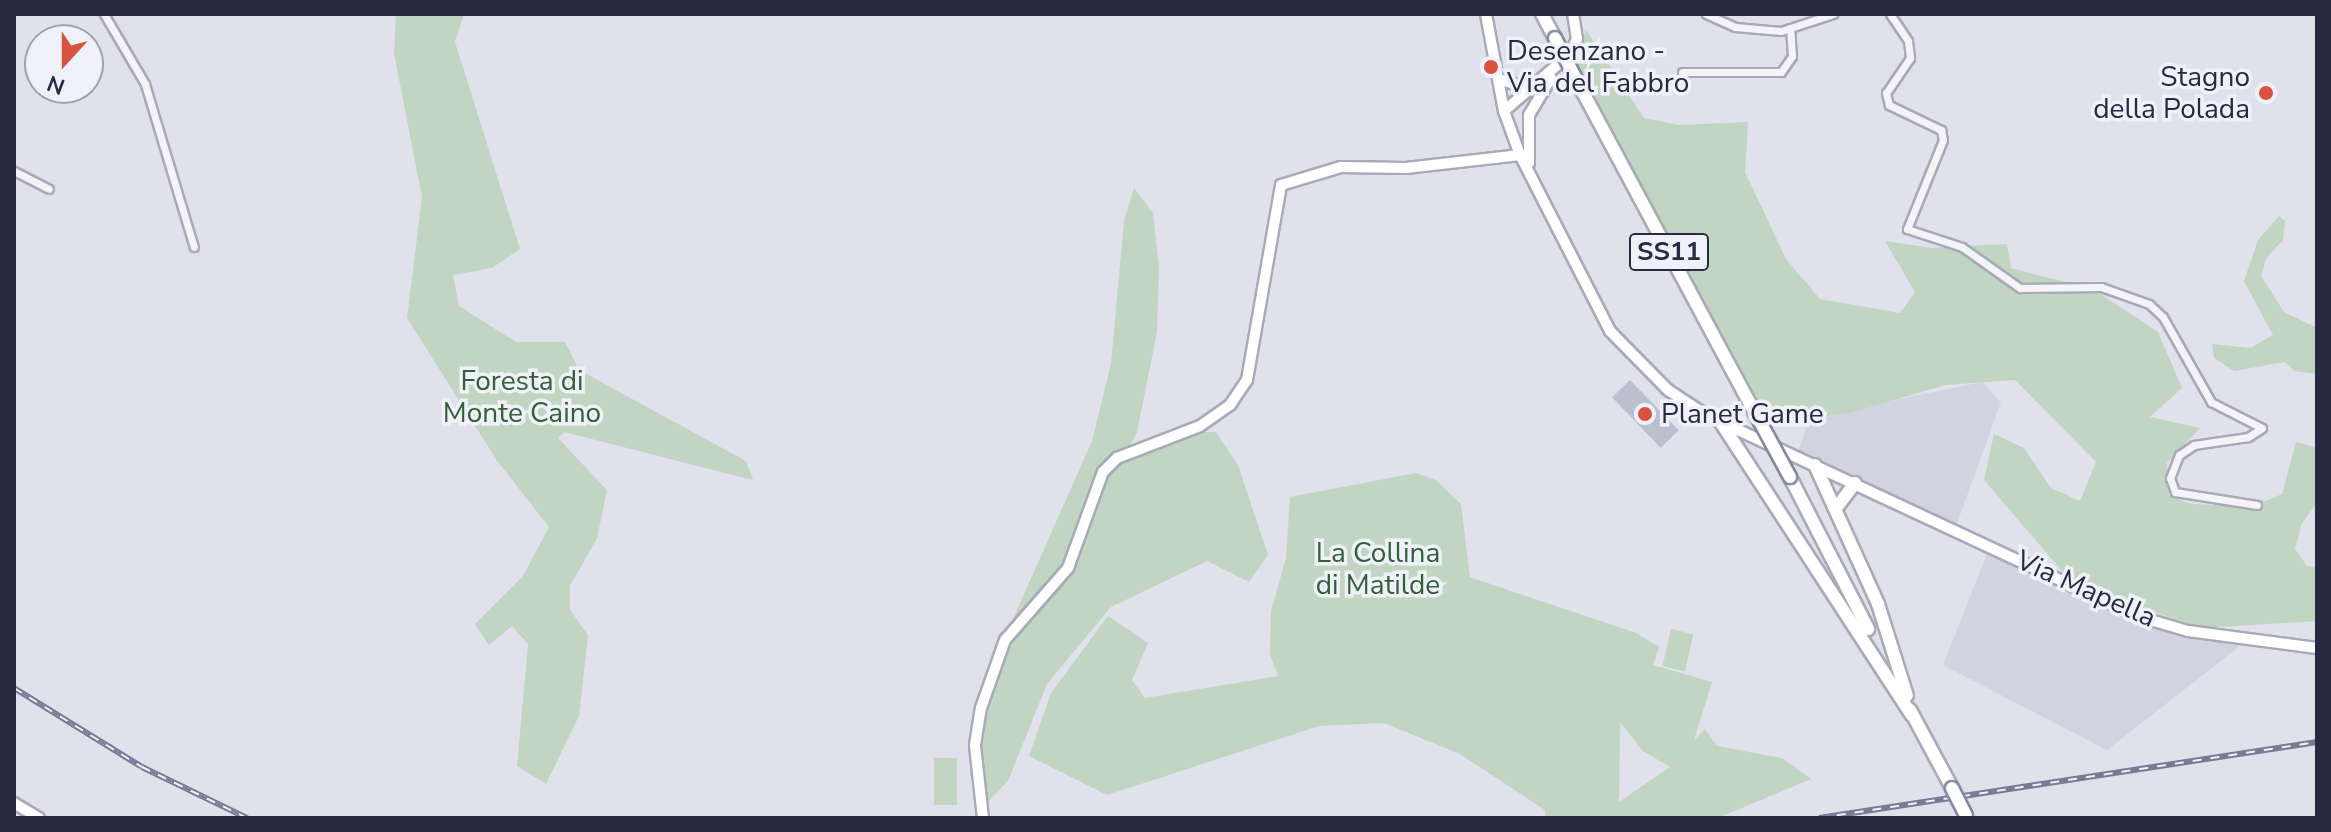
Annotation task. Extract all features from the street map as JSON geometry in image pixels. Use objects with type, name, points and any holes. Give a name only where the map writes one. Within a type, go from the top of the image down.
[{"type":"highway","name":"SS11","points":[[1542,14],[1790,477],[1967,817]]},
{"type":"highway","points":[[1720,421],[1912,715]]},
{"type":"highway","points":[[1815,465],[1837,507],[1878,604],[1912,715]]},
{"type":"highway","points":[[1837,507],[1855,483]]},
{"type":"street","points":[[104,14],[145,84],[194,247]]},
{"type":"street","points":[[1486,14],[1504,111],[1520,155],[1532,174]]},
{"type":"street","points":[[1532,174],[1525,133],[1533,105],[1577,39],[1573,14]]},
{"type":"street","points":[[1706,14],[1735,27],[1790,28],[1833,14]]},
{"type":"street","points":[[1890,14],[1908,41],[1910,58],[1886,93],[1889,105],[1941,130],[1943,140],[1907,229],[1962,247],[2020,288],[2101,287],[2149,304],[2163,317],[2211,402],[2262,428],[2248,437],[2194,445],[2179,455],[2170,478],[2175,492],[2257,505]]},
{"type":"street","points":[[1682,72],[1781,72],[1792,56],[1790,28]]},
{"type":"street","points":[[1504,111],[1556,69]]},
{"type":"street","points":[[1499,79],[1529,89]]},
{"type":"street","points":[[1504,111],[1533,105]]},
{"type":"street","points":[[983,818],[975,745],[981,708],[1005,640],[1068,568],[1103,472],[1117,458],[1200,426],[1230,405],[1247,380],[1281,185],[1341,167],[1406,168],[1520,155]]},
{"type":"street","points":[[14,171],[49,189]]},
{"type":"street","name":"Via Mapella","points":[[1532,174],[1610,331],[1668,390],[1720,421],[2137,616],[2188,631],[2317,648]]},
{"type":"street","points":[[14,803],[39,818]]},
{"type":"shaded area","points":[[1982,382],[2001,402],[1956,526],[1798,451],[1810,418]]},
{"type":"shaded area","points":[[1990,546],[2137,616],[2249,639],[2107,750],[1943,665]]},
{"type":"green space","name":"Foresta di Monte Caino","points":[[396,14],[464,14],[455,42],[520,249],[492,268],[453,275],[459,306],[516,342],[565,342],[579,370],[746,461],[753,480],[564,432],[558,438],[607,490],[597,538],[570,586],[570,610],[588,635],[579,716],[546,784],[517,766],[528,644],[512,626],[489,645],[475,624],[523,576],[549,527],[498,462],[407,318],[422,197],[394,53]]},
{"type":"green space","points":[[1586,30],[1644,118],[1679,125],[1748,122],[1745,172],[1786,259],[1820,299],[1900,313],[1915,292],[1885,241],[1932,248],[2007,244],[2011,268],[2093,289],[2158,332],[2182,388],[2150,417],[2200,428],[2167,463],[2169,496],[2191,504],[2255,506],[2282,494],[2296,442],[2317,448],[2317,503],[2302,523],[2295,549],[2307,566],[2317,568],[2317,621],[2202,628],[2075,586],[1984,480],[1994,434],[2024,448],[2051,488],[2080,501],[2096,462],[2015,380],[1946,385],[1849,413],[1810,418],[1764,412],[1575,62]]},
{"type":"green space","points":[[1134,188],[1153,213],[1159,267],[1157,332],[1137,432],[1127,451],[1169,433],[1216,432],[1238,465],[1268,555],[1249,582],[1207,561],[1111,607],[1047,684],[1008,781],[982,808],[970,775],[981,691],[1092,441],[1111,364],[1124,221]]},
{"type":"green space","points":[[2279,216],[2285,221],[2283,240],[2266,258],[2261,276],[2284,312],[2317,328],[2317,374],[2294,371],[2285,362],[2234,371],[2214,358],[2212,344],[2250,348],[2273,335],[2244,281],[2258,240]]},
{"type":"green space","name":"La Collina di Matilde","points":[[1416,473],[1436,480],[1461,504],[1470,577],[1636,633],[1659,647],[1653,665],[1712,682],[1694,740],[1705,729],[1717,746],[1782,758],[1811,779],[1718,818],[1546,818],[1545,810],[1460,754],[1384,723],[1319,726],[1107,795],[1029,756],[1051,693],[1108,616],[1148,643],[1132,680],[1145,698],[1278,676],[1270,654],[1271,611],[1286,558],[1290,497]],"holes":[[[1620,722],[1643,751],[1670,767],[1619,802]]]},
{"type":"green space","points":[[1671,629],[1693,634],[1685,671],[1662,666]]},
{"type":"green space","points":[[934,758],[957,758],[957,805],[934,805]]},
{"type":"building","name":"Planet Game","points":[[1630,380],[1679,430],[1661,448],[1612,397]]},
{"type":"railway","points":[[14,688],[142,767],[247,818]]},
{"type":"railway","points":[[1819,818],[2317,742]]},
{"type":"place","name":"Desenzano - Via del Fabbro","points":[[1491,67]]},
{"type":"place","name":"Stagno della Polada","points":[[2266,93]]},
{"type":"place","name":"Planet Game","points":[[1645,414]]}]
